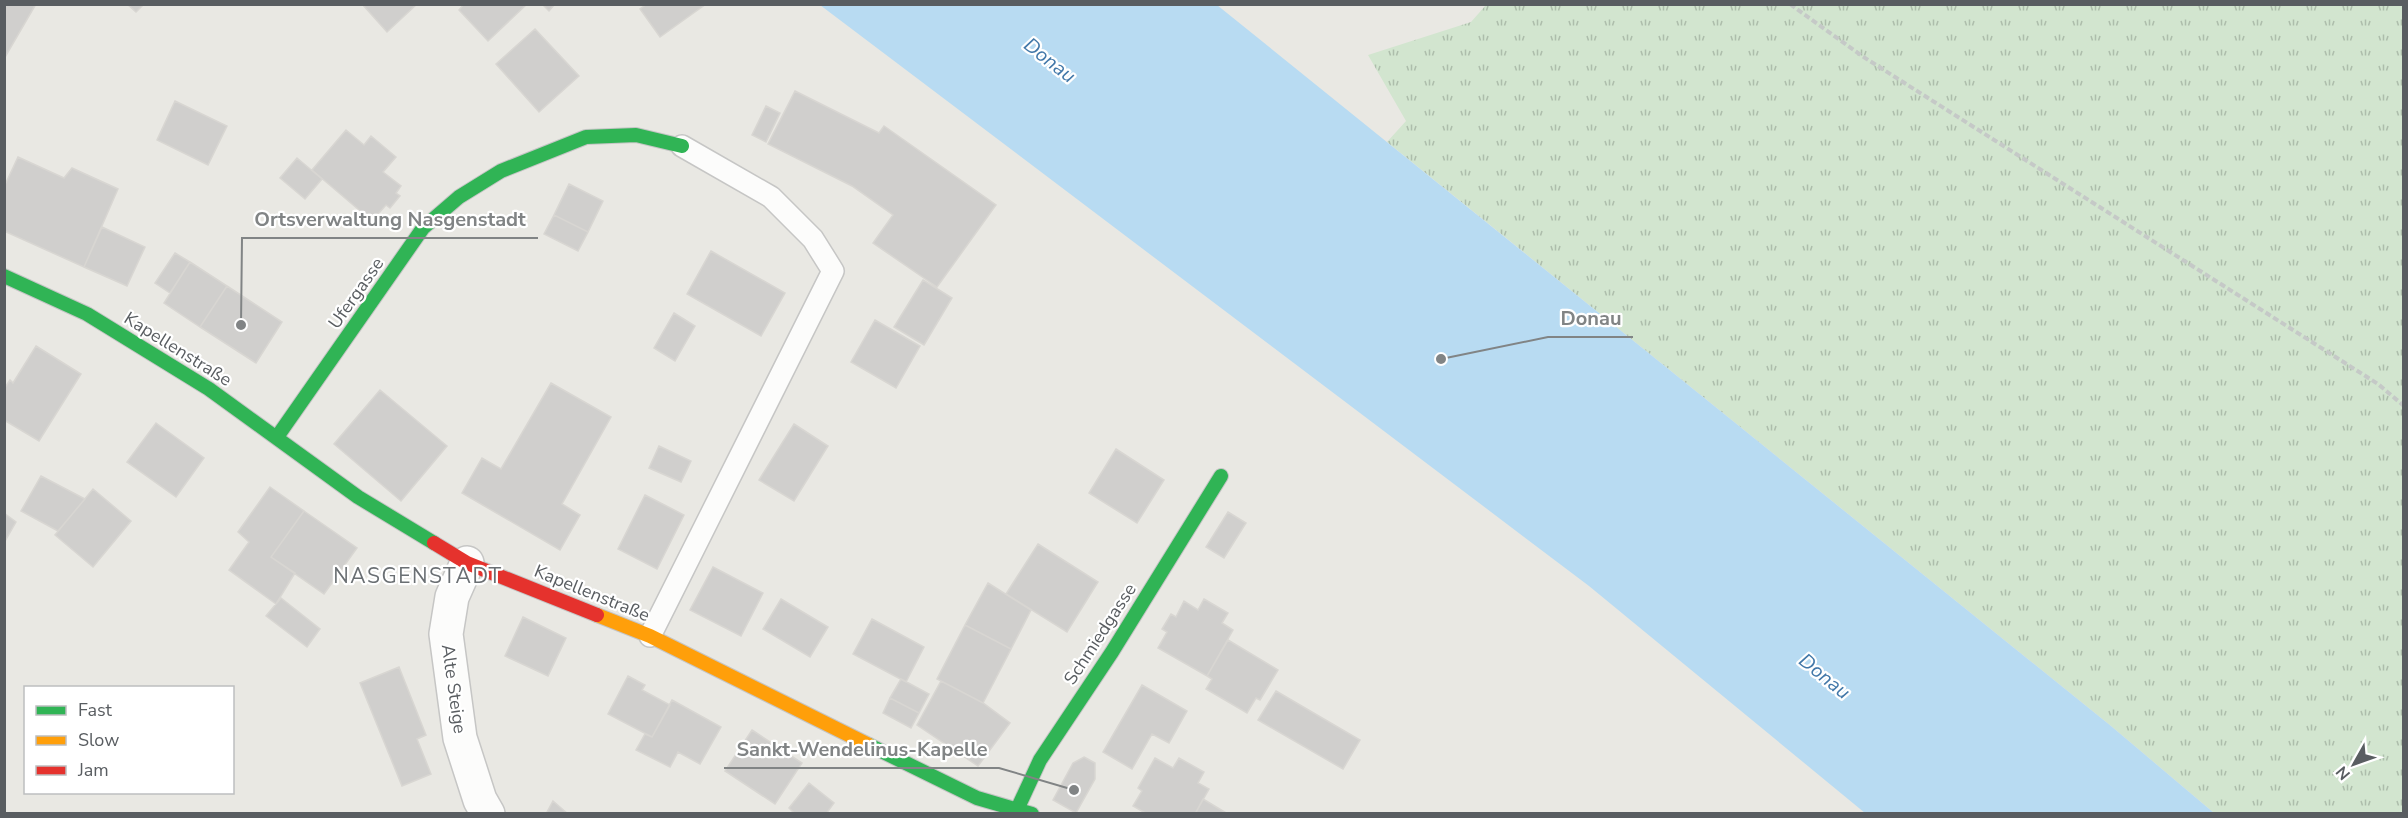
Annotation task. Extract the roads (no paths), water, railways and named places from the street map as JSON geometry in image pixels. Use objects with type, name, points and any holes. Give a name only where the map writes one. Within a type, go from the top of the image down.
[{"type":"street","name":"Ufergasse","points":[[277,437],[423,228],[459,197],[501,171],[586,137],[636,135],[682,146]]},
{"type":"street","name":"Kapellenstraße","points":[[4,276],[87,314],[209,389],[358,497],[467,562],[650,636],[977,798],[1015,812],[1032,813]]},
{"type":"street","name":"Schmiedgasse","points":[[1015,812],[1040,760],[1112,652],[1221,476]]},
{"type":"street","name":"Alte Steige","points":[[467,562],[452,597],[446,634],[460,738],[480,800],[488,813]]},
{"type":"lane","points":[[650,636],[833,272],[813,239],[771,197],[682,146]]},
{"type":"water","points":[[820,5],[1217,5],[2111,726],[2214,813],[1865,813],[1589,586]]},
{"type":"place","name":"Ortsverwaltung Nasgenstadt","points":[[241,325]]},
{"type":"place","name":"Donau","points":[[1441,359]]},
{"type":"place","name":"Sankt-Wendelinus-Kapelle","points":[[1074,790]]},
{"type":"district","name":"NASGENSTADT","points":[[418,576]]}]
